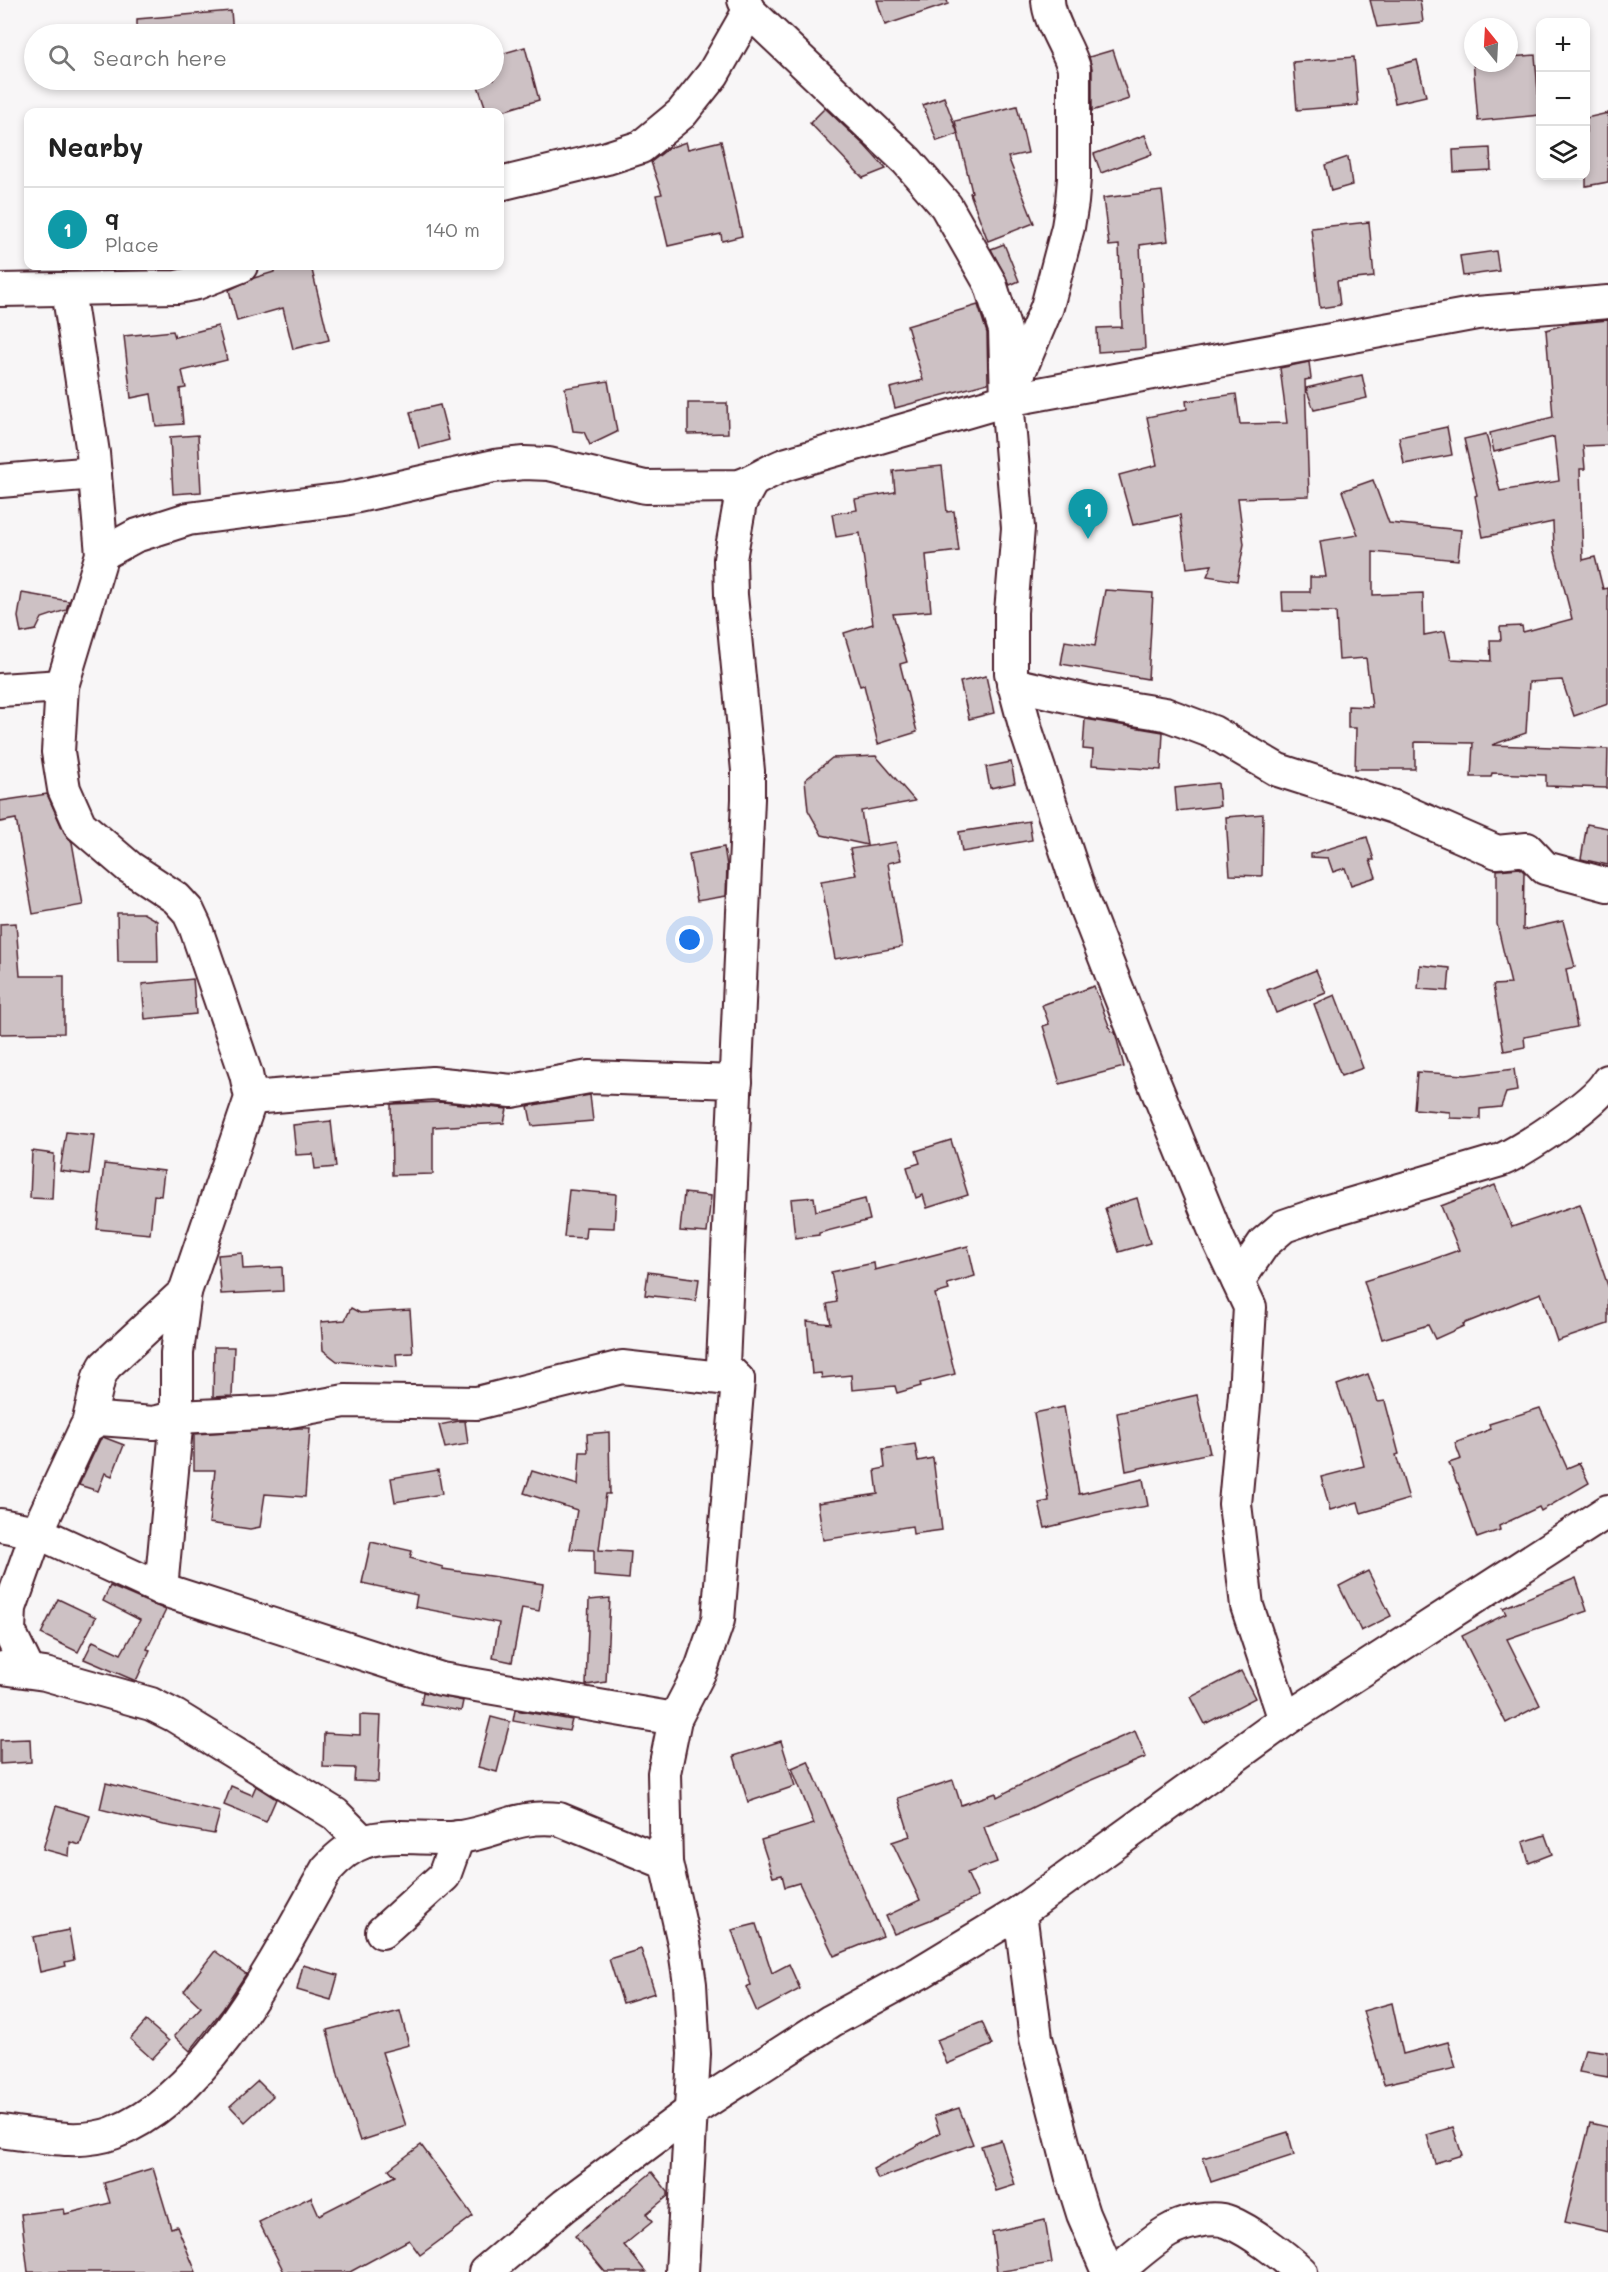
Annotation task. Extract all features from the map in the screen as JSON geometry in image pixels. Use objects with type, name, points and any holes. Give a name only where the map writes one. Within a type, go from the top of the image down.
[{"type":"street","points":[[1007,400],[1047,307],[1072,202],[1074,68],[1069,51],[1049,12],[1048,0]]},
{"type":"street","points":[[504,183],[607,158],[641,147],[682,113],[713,74],[746,5],[907,161],[946,206],[990,284],[1005,330],[1007,400],[1018,528],[1011,612],[1013,684],[1030,744],[1084,904],[1188,1168],[1250,1307],[1235,1504],[1247,1606],[1285,1720]]},
{"type":"street","points":[[0,290],[177,287],[197,283],[231,270]]},
{"type":"street","points":[[68,290],[94,473],[102,554],[62,686],[58,752],[64,789],[80,825],[129,867],[176,898],[188,911],[243,1063],[251,1098],[185,1292],[177,1353],[177,1417],[161,1589]]},
{"type":"street","points":[[682,2272],[694,2054],[690,1984],[684,1943],[666,1863],[664,1773],[675,1719],[701,1669],[718,1620],[738,1380],[723,1365],[748,780],[731,595],[730,559],[740,503],[751,483],[760,475],[787,464],[1007,400],[1477,313],[1608,302]]},
{"type":"street","points":[[102,554],[135,537],[188,519],[345,499],[494,466],[524,463],[549,464],[645,487],[728,487],[751,483]]},
{"type":"street","points":[[0,481],[94,473]]},
{"type":"street","points":[[1013,684],[1097,703],[1165,714],[1212,732],[1278,770],[1394,807],[1497,852],[1527,849],[1545,868],[1608,885]]},
{"type":"street","points":[[0,690],[62,686]]},
{"type":"street","points":[[251,1098],[432,1083],[512,1091],[589,1077],[736,1082]]},
{"type":"street","points":[[1238,1281],[1264,1243],[1284,1226],[1501,1160],[1518,1152],[1592,1100],[1608,1081]]},
{"type":"street","points":[[185,1292],[105,1366],[99,1377],[88,1424],[38,1532],[10,1608],[9,1631],[15,1669],[151,1704],[175,1716],[335,1814],[363,1842]]},
{"type":"street","points":[[88,1424],[99,1419],[144,1424],[177,1417],[285,1412],[345,1401],[477,1402],[622,1367],[738,1380]]},
{"type":"street","points":[[485,2272],[565,2205],[691,2111],[831,2021],[921,1972],[1020,1912],[1285,1720],[1608,1511]]},
{"type":"street","points":[[0,1525],[38,1532],[161,1589],[441,1679],[675,1719]]},
{"type":"street","points":[[0,2131],[70,2138],[92,2137],[113,2133],[155,2110],[194,2073],[237,2023],[327,1869],[339,1856],[363,1842],[384,1839],[458,1837],[526,1818],[559,1818],[666,1863]]},
{"type":"street","points":[[382,1932],[444,1876],[458,1837]]},
{"type":"street","points":[[1020,1912],[1036,2038],[1073,2182],[1083,2214],[1108,2272]]},
{"type":"street","points":[[1116,2272],[1167,2232],[1182,2225],[1214,2220],[1228,2222],[1246,2232],[1284,2256],[1301,2272]]},
{"type":"building","points":[[877,0],[947,0],[948,4],[885,25]]},
{"type":"building","points":[[1370,0],[1420,0],[1423,22],[1377,27]]},
{"type":"building","points":[[231,11],[232,24],[137,24],[137,19]]},
{"type":"building","points":[[525,47],[539,100],[504,110],[504,108],[486,108],[479,90],[504,90],[504,53]]},
{"type":"building","points":[[1113,50],[1129,99],[1092,111],[1092,68],[1089,57]]},
{"type":"building","points":[[1535,55],[1536,115],[1478,121],[1474,72],[1518,72],[1518,56]]},
{"type":"building","points":[[1354,57],[1358,105],[1297,110],[1293,62]]},
{"type":"building","points":[[1417,60],[1426,96],[1395,103],[1387,68]]},
{"type":"building","points":[[944,97],[958,134],[937,141],[923,105]]},
{"type":"building","points":[[1017,106],[1028,153],[1008,157],[1034,223],[988,241],[970,193],[972,192],[955,121]]},
{"type":"building","points":[[825,108],[886,169],[863,178],[810,123]]},
{"type":"building","points":[[1608,113],[1608,182],[1586,186],[1586,180],[1590,180],[1590,117]]},
{"type":"building","points":[[1145,135],[1152,154],[1101,173],[1094,154]]},
{"type":"building","points":[[721,141],[742,236],[722,241],[721,234],[668,246],[656,195],[662,194],[651,162],[669,148],[686,142],[688,149]]},
{"type":"building","points":[[1490,148],[1491,170],[1454,172],[1453,150]]},
{"type":"building","points":[[1348,157],[1352,185],[1331,191],[1325,165]]},
{"type":"building","points":[[1162,191],[1168,241],[1140,245],[1145,349],[1098,352],[1097,328],[1122,327],[1119,245],[1109,246],[1103,198]]},
{"type":"building","points":[[1369,222],[1374,277],[1337,281],[1340,305],[1320,308],[1311,228]]},
{"type":"building","points":[[1004,244],[1019,281],[1010,285],[991,249]]},
{"type":"building","points":[[1496,251],[1499,271],[1463,276],[1460,256]]},
{"type":"building","points":[[274,270],[312,270],[329,340],[293,349],[283,308],[237,321],[229,290],[254,278],[274,272]]},
{"type":"building","points":[[978,305],[987,333],[988,383],[895,408],[890,388],[923,380],[907,326]]},
{"type":"building","points":[[1608,320],[1608,445],[1583,446],[1585,469],[1580,469],[1583,560],[1595,557],[1603,589],[1608,588],[1608,704],[1574,716],[1562,680],[1529,682],[1526,733],[1492,745],[1608,749],[1607,788],[1546,786],[1546,775],[1492,773],[1491,777],[1471,777],[1473,743],[1415,742],[1415,769],[1355,769],[1356,728],[1348,728],[1348,706],[1372,707],[1366,658],[1339,660],[1336,612],[1283,611],[1282,592],[1310,592],[1310,577],[1326,577],[1320,541],[1358,535],[1342,491],[1373,480],[1389,523],[1461,530],[1458,560],[1373,552],[1373,595],[1423,593],[1424,635],[1445,631],[1451,659],[1491,661],[1490,640],[1501,640],[1500,627],[1522,626],[1523,632],[1572,619],[1554,548],[1553,522],[1483,537],[1475,496],[1477,495],[1464,439],[1486,434],[1500,491],[1559,481],[1554,437],[1494,452],[1490,433],[1553,417],[1546,330],[1567,324]]},
{"type":"building","points":[[218,326],[227,360],[182,371],[186,388],[180,389],[183,424],[156,426],[151,394],[131,398],[124,336],[173,331],[175,337]]},
{"type":"building","points":[[1309,362],[1311,379],[1305,380],[1309,496],[1238,498],[1244,544],[1237,581],[1207,576],[1212,565],[1187,568],[1180,515],[1133,525],[1119,475],[1157,465],[1147,417],[1187,409],[1186,401],[1236,394],[1240,424],[1287,423],[1280,368]]},
{"type":"building","points":[[1362,375],[1367,398],[1314,410],[1306,388]]},
{"type":"building","points":[[608,381],[617,432],[590,445],[584,432],[573,431],[565,388]]},
{"type":"building","points":[[688,403],[727,403],[728,433],[688,434]]},
{"type":"building","points":[[440,405],[449,440],[419,448],[410,412]]},
{"type":"building","points":[[1447,427],[1452,455],[1404,464],[1399,437]]},
{"type":"building","points":[[198,435],[201,492],[173,494],[170,437]]},
{"type":"building","points":[[942,466],[947,512],[954,511],[959,551],[926,555],[931,611],[893,614],[907,662],[900,664],[917,732],[878,744],[864,685],[860,686],[844,633],[873,624],[860,533],[836,537],[832,514],[857,510],[855,499],[895,492],[893,471]]},
{"type":"building","points":[[1105,590],[1153,593],[1148,679],[1061,664],[1065,641],[1095,646]]},
{"type":"building","points":[[22,593],[69,601],[66,610],[42,618],[36,630],[21,633],[18,617]]},
{"type":"building","points":[[986,676],[994,713],[969,719],[960,682]]},
{"type":"building","points":[[1085,719],[1163,732],[1161,770],[1092,765],[1093,750],[1083,749]]},
{"type":"building","points":[[876,756],[915,801],[861,811],[867,845],[822,835],[808,810],[805,780],[832,758]]},
{"type":"building","points":[[1011,762],[1015,783],[990,788],[986,767]]},
{"type":"building","points":[[1218,783],[1220,806],[1177,811],[1175,788]]},
{"type":"building","points":[[47,794],[64,832],[72,842],[83,905],[33,914],[16,819],[0,822],[0,801]]},
{"type":"building","points":[[1263,814],[1262,876],[1230,875],[1226,817]]},
{"type":"building","points":[[1029,821],[1032,840],[962,852],[959,832]]},
{"type":"building","points":[[1587,824],[1608,828],[1608,865],[1581,859]]},
{"type":"building","points":[[1367,837],[1374,860],[1370,860],[1376,877],[1351,885],[1345,868],[1333,872],[1328,858],[1311,857],[1311,854]]},
{"type":"building","points":[[896,842],[901,860],[888,863],[902,947],[835,959],[821,881],[856,875],[850,849]]},
{"type":"building","points":[[724,847],[727,866],[726,896],[697,901],[689,854]]},
{"type":"building","points":[[1520,868],[1524,872],[1523,930],[1563,921],[1575,967],[1566,969],[1577,1027],[1524,1037],[1525,1047],[1504,1051],[1493,985],[1511,984],[1497,924],[1497,870]]},
{"type":"building","points":[[117,913],[143,913],[157,921],[158,962],[118,962]]},
{"type":"building","points":[[16,923],[20,976],[64,976],[64,1033],[0,1034],[0,924]]},
{"type":"building","points":[[1420,965],[1450,968],[1448,991],[1418,989]]},
{"type":"building","points":[[1316,970],[1326,993],[1276,1013],[1267,990]]},
{"type":"building","points":[[193,979],[196,1014],[145,1019],[142,984]]},
{"type":"building","points":[[1094,986],[1111,1031],[1115,1032],[1124,1067],[1060,1084],[1043,1026],[1049,1024],[1042,1005]]},
{"type":"building","points":[[1335,995],[1363,1068],[1341,1076],[1314,1004]]},
{"type":"building","points":[[1514,1069],[1517,1091],[1506,1093],[1501,1107],[1480,1109],[1480,1119],[1450,1118],[1450,1112],[1414,1109],[1417,1072],[1466,1075]]},
{"type":"building","points":[[590,1095],[593,1121],[532,1126],[528,1106]]},
{"type":"building","points":[[443,1102],[507,1109],[504,1123],[433,1127],[433,1174],[392,1175],[391,1104]]},
{"type":"building","points":[[331,1121],[336,1167],[315,1169],[313,1154],[296,1155],[293,1125]]},
{"type":"building","points":[[66,1132],[94,1135],[89,1175],[60,1171]]},
{"type":"building","points":[[951,1140],[968,1195],[927,1208],[923,1195],[916,1198],[907,1167],[920,1163],[916,1151]]},
{"type":"building","points":[[32,1151],[54,1154],[52,1199],[30,1198]]},
{"type":"building","points":[[104,1164],[164,1171],[161,1196],[154,1195],[150,1234],[97,1229]]},
{"type":"building","points":[[1495,1185],[1512,1227],[1580,1204],[1608,1286],[1608,1324],[1557,1341],[1541,1293],[1463,1324],[1464,1326],[1435,1339],[1428,1325],[1382,1339],[1364,1281],[1459,1250],[1441,1206]]},
{"type":"building","points":[[569,1190],[616,1194],[614,1228],[586,1227],[585,1238],[564,1237]]},
{"type":"building","points":[[684,1193],[711,1196],[707,1233],[680,1231]]},
{"type":"building","points":[[814,1197],[816,1211],[865,1199],[870,1220],[819,1233],[819,1235],[795,1238],[791,1199]]},
{"type":"building","points":[[1137,1198],[1150,1243],[1119,1252],[1105,1208]]},
{"type":"building","points":[[968,1246],[975,1276],[947,1284],[949,1290],[935,1294],[955,1374],[920,1383],[921,1386],[897,1393],[895,1386],[852,1390],[851,1375],[822,1378],[821,1373],[812,1374],[807,1321],[831,1324],[827,1304],[837,1302],[831,1272],[874,1263],[875,1270]]},
{"type":"building","points":[[242,1253],[243,1269],[282,1267],[283,1291],[221,1294],[218,1255]]},
{"type":"building","points":[[648,1272],[699,1279],[696,1301],[645,1295]]},
{"type":"building","points":[[351,1308],[360,1313],[410,1310],[413,1353],[396,1354],[397,1367],[337,1361],[323,1350],[321,1322],[345,1320]]},
{"type":"building","points":[[214,1347],[234,1347],[232,1396],[213,1397]]},
{"type":"building","points":[[1368,1374],[1378,1402],[1385,1401],[1399,1454],[1396,1455],[1409,1499],[1361,1513],[1358,1502],[1330,1510],[1321,1477],[1364,1466],[1354,1425],[1352,1426],[1337,1385]]},
{"type":"building","points":[[1197,1395],[1210,1453],[1126,1471],[1117,1413]]},
{"type":"building","points":[[1064,1407],[1079,1494],[1143,1479],[1148,1506],[1101,1514],[1045,1528],[1039,1503],[1049,1501],[1034,1413]]},
{"type":"building","points":[[1540,1408],[1567,1468],[1579,1463],[1589,1483],[1541,1511],[1539,1507],[1499,1526],[1500,1530],[1477,1538],[1449,1463],[1461,1459],[1455,1443],[1491,1429],[1489,1424]]},
{"type":"building","points":[[465,1421],[468,1444],[445,1448],[439,1425]]},
{"type":"building","points":[[310,1428],[305,1497],[265,1494],[260,1527],[250,1529],[209,1523],[215,1470],[194,1470],[194,1434]]},
{"type":"building","points":[[609,1432],[610,1494],[606,1494],[599,1550],[631,1552],[629,1579],[594,1576],[594,1550],[570,1549],[577,1510],[524,1493],[532,1471],[578,1485],[580,1452],[588,1452],[587,1434]]},
{"type":"building","points":[[103,1437],[124,1445],[112,1476],[105,1473],[98,1491],[79,1485]]},
{"type":"building","points":[[915,1444],[918,1461],[933,1458],[942,1530],[913,1534],[912,1526],[823,1540],[818,1503],[878,1494],[875,1470],[885,1468],[883,1449]]},
{"type":"building","points":[[438,1470],[442,1494],[395,1502],[391,1478]]},
{"type":"building","points":[[371,1542],[412,1551],[410,1558],[443,1567],[443,1569],[543,1584],[539,1611],[522,1608],[512,1662],[493,1658],[499,1623],[415,1607],[417,1595],[362,1583]]},
{"type":"building","points":[[1368,1571],[1391,1616],[1361,1631],[1339,1586]]},
{"type":"building","points":[[1576,1578],[1587,1611],[1507,1639],[1540,1705],[1506,1723],[1462,1636],[1506,1614],[1503,1608]]},
{"type":"building","points":[[110,1586],[166,1610],[147,1649],[150,1650],[136,1681],[84,1659],[93,1641],[121,1654],[140,1620],[103,1601]]},
{"type":"building","points":[[610,1598],[606,1682],[586,1685],[589,1600]]},
{"type":"building","points":[[58,1599],[96,1617],[78,1652],[41,1634]]},
{"type":"building","points":[[1241,1671],[1255,1698],[1205,1724],[1191,1697]]},
{"type":"building","points":[[423,1692],[463,1701],[461,1711],[421,1704]]},
{"type":"building","points":[[515,1710],[572,1720],[569,1731],[513,1721]]},
{"type":"building","points":[[360,1715],[381,1716],[378,1782],[354,1781],[355,1768],[323,1767],[324,1733],[360,1735]]},
{"type":"building","points":[[491,1717],[510,1722],[497,1772],[478,1767]]},
{"type":"building","points":[[1135,1731],[1146,1757],[984,1827],[997,1862],[967,1873],[978,1897],[894,1934],[886,1916],[920,1900],[892,1842],[910,1836],[898,1798],[953,1780],[961,1805],[996,1793],[997,1797],[1067,1761]]},
{"type":"building","points":[[30,1739],[31,1762],[0,1764],[0,1740]]},
{"type":"building","points":[[781,1741],[795,1786],[748,1802],[734,1756]]},
{"type":"building","points":[[808,1761],[883,1936],[834,1956],[799,1883],[785,1887],[782,1875],[773,1877],[761,1840],[814,1824],[792,1768]]},
{"type":"building","points":[[106,1783],[220,1812],[214,1834],[164,1825],[100,1809]]},
{"type":"building","points":[[231,1786],[252,1795],[256,1786],[276,1799],[266,1822],[224,1805]]},
{"type":"building","points":[[56,1806],[90,1816],[80,1845],[70,1842],[69,1856],[43,1849]]},
{"type":"building","points":[[1545,1835],[1552,1854],[1529,1863],[1523,1842]]},
{"type":"building","points":[[756,1924],[772,1973],[789,1964],[800,1989],[757,2012],[746,1987],[751,1985],[732,1930]]},
{"type":"building","points":[[69,1930],[74,1960],[65,1962],[66,1966],[40,1972],[33,1937]]},
{"type":"building","points":[[641,1949],[655,1993],[623,2003],[609,1959]]},
{"type":"building","points":[[215,1951],[246,1974],[223,2009],[190,2051],[174,2036],[201,2007],[184,1991]]},
{"type":"building","points":[[303,1965],[338,1975],[331,2000],[297,1990]]},
{"type":"building","points":[[1392,2003],[1403,2054],[1448,2042],[1456,2068],[1384,2084],[1363,2011]]},
{"type":"building","points":[[400,2011],[409,2045],[382,2052],[406,2126],[360,2141],[339,2079],[327,2030]]},
{"type":"building","points":[[146,2021],[169,2041],[152,2059],[130,2039]]},
{"type":"building","points":[[982,2022],[992,2045],[947,2064],[937,2040]]},
{"type":"building","points":[[1585,2049],[1608,2052],[1608,2077],[1579,2072]]},
{"type":"building","points":[[258,2081],[273,2096],[245,2122],[230,2106]]},
{"type":"building","points":[[959,2108],[973,2144],[878,2179],[873,2169],[940,2133],[934,2116]]},
{"type":"building","points":[[1590,2123],[1608,2127],[1608,2232],[1565,2222]]},
{"type":"building","points":[[1453,2127],[1462,2155],[1435,2163],[1427,2135]]},
{"type":"building","points":[[1288,2132],[1294,2155],[1211,2182],[1203,2158]]},
{"type":"building","points":[[1001,2140],[1015,2185],[996,2191],[981,2146]]},
{"type":"building","points":[[421,2145],[473,2216],[420,2255],[409,2240],[350,2272],[284,2272],[259,2222],[311,2197],[319,2215],[395,2176],[389,2169]]},
{"type":"building","points":[[153,2168],[171,2228],[177,2226],[196,2272],[28,2272],[21,2214],[64,2209],[65,2214],[110,2203],[104,2183]]},
{"type":"building","points":[[652,2172],[668,2192],[668,2196],[646,2214],[652,2222],[624,2245],[646,2272],[605,2272],[575,2236]]},
{"type":"building","points":[[1045,2220],[1052,2263],[997,2272],[992,2232]]},
{"type":"place","name":"q","points":[[1088,539]]}]
